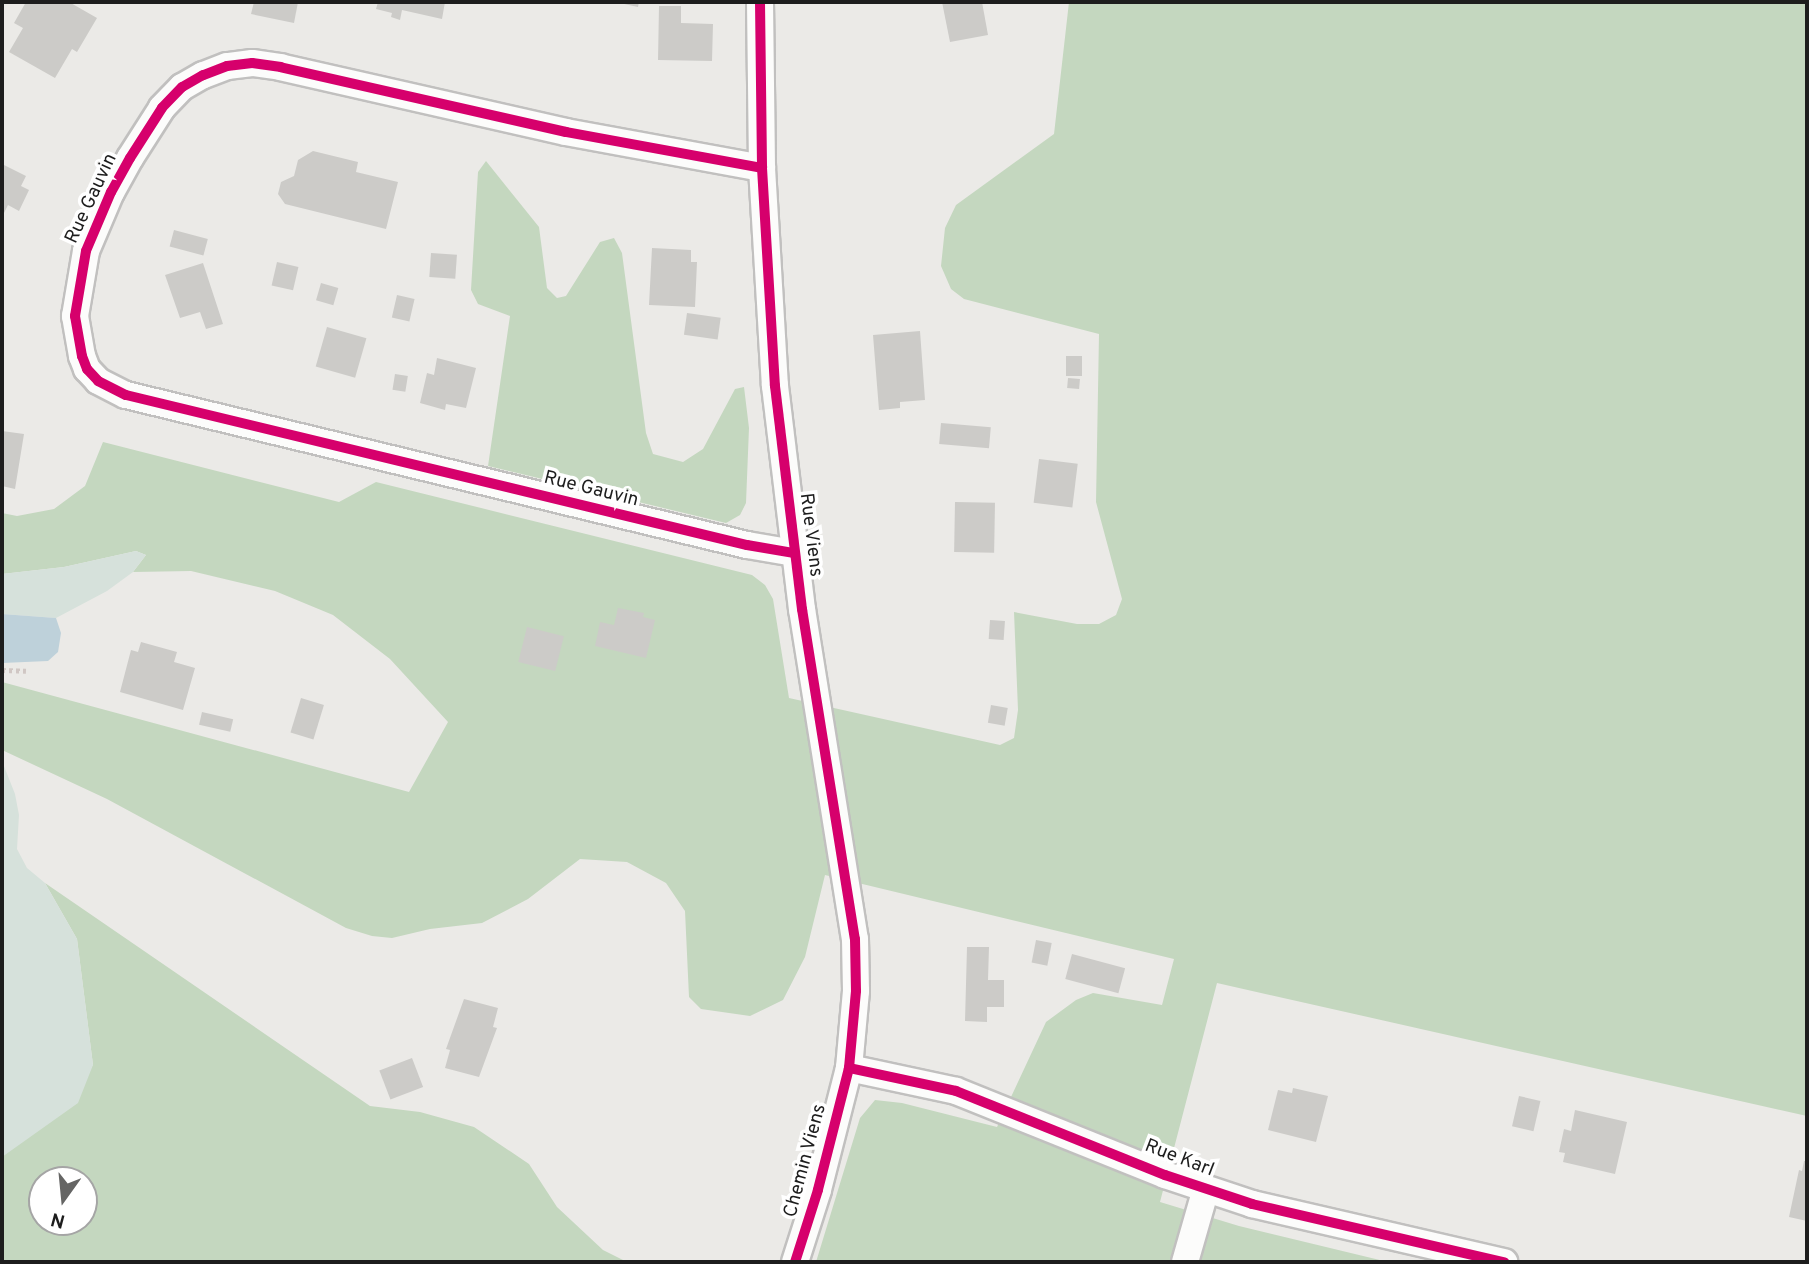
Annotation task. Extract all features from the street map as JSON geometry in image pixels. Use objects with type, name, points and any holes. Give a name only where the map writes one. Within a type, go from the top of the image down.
[{"type":"street","name":"Rue Viens","points":[[760,2],[762,168],[775,386],[794,553],[853,909],[856,991],[849,1068]]},
{"type":"street","name":"Rue Gauvin","points":[[762,168],[566,132],[281,67],[251,63],[227,66],[182,87],[162,108],[130,158],[111,192],[86,251],[75,316],[82,356],[88,369],[98,381],[126,396],[747,545],[794,553]]},
{"type":"street","name":"Rue Karl","points":[[849,1068],[956,1091],[1206,1189],[1252,1204],[1504,1262]]},
{"type":"street","name":"Chemin Viens","points":[[795,1262],[818,1190],[849,1068]]},
{"type":"street","points":[[1185,1262],[1206,1189]]},
{"type":"path","points":[[2,670],[26,671]]},
{"type":"green space","points":[[1069,2],[1807,2],[1807,1116],[1217,983],[1160,1202],[1239,1226],[1388,1262],[816,1262],[860,1118],[875,1100],[902,1103],[997,1127],[1046,1022],[1076,1000],[1093,993],[1162,1005],[1174,959],[825,875],[805,957],[783,1000],[750,1016],[701,1009],[689,997],[685,911],[666,883],[627,862],[580,859],[528,899],[482,923],[430,929],[392,938],[372,936],[346,928],[107,799],[2,750],[2,682],[409,792],[448,722],[390,659],[333,615],[275,591],[191,571],[133,572],[146,555],[136,551],[64,567],[2,574],[2,513],[17,516],[54,509],[85,486],[103,442],[339,502],[376,482],[752,575],[765,585],[773,599],[789,698],[1000,745],[1014,738],[1018,710],[1014,612],[1077,624],[1099,624],[1116,615],[1122,599],[1096,502],[1099,334],[964,299],[951,289],[941,266],[945,228],[956,205],[1054,134]]},
{"type":"green space","points":[[486,161],[539,227],[547,288],[557,298],[566,296],[600,242],[614,238],[622,253],[646,433],[653,454],[683,462],[703,449],[735,389],[744,387],[749,428],[746,503],[740,515],[726,523],[488,466],[510,316],[478,304],[471,290],[478,172]]},
{"type":"green space","points":[[45,883],[370,1106],[420,1112],[474,1127],[529,1164],[557,1207],[603,1250],[627,1262],[2,1262],[2,1157],[93,1065],[77,939]]},
{"type":"shaded area","points":[[136,551],[146,555],[133,572],[107,591],[56,618],[2,614],[2,574],[64,567]]},
{"type":"shaded area","points":[[2,761],[15,794],[19,815],[17,849],[27,868],[45,883],[77,939],[93,1065],[78,1103],[2,1157]]},
{"type":"water","points":[[2,614],[56,618],[61,633],[58,652],[48,661],[2,663]]},
{"type":"building","points":[[26,2],[69,2],[97,18],[77,52],[72,49],[55,78],[9,52],[23,28],[14,23]]},
{"type":"building","points":[[254,2],[298,2],[294,23],[251,14]]},
{"type":"building","points":[[378,2],[445,2],[442,19],[402,10],[400,20],[391,17],[392,13],[376,9]]},
{"type":"building","points":[[615,2],[639,2],[638,7]]},
{"type":"building","points":[[942,2],[982,2],[988,35],[950,42]]},
{"type":"building","points":[[659,6],[681,6],[681,23],[713,24],[712,61],[658,60]]},
{"type":"building","points":[[313,151],[358,162],[356,172],[398,182],[386,229],[285,204],[278,194],[281,182],[294,176],[298,160]]},
{"type":"building","points":[[2,164],[26,176],[21,186],[29,190],[19,211],[8,205],[2,217]]},
{"type":"building","points":[[174,230],[208,239],[203,255],[170,246]]},
{"type":"building","points":[[652,248],[691,250],[691,262],[697,262],[695,307],[649,305]]},
{"type":"building","points":[[431,253],[457,255],[455,279],[429,277]]},
{"type":"building","points":[[277,262],[298,267],[293,290],[272,285]]},
{"type":"building","points":[[203,263],[223,324],[206,329],[200,312],[180,318],[165,275]]},
{"type":"building","points":[[321,283],[338,288],[333,305],[316,300]]},
{"type":"building","points":[[397,295],[415,299],[409,321],[392,317]]},
{"type":"building","points":[[687,313],[721,318],[718,340],[684,335]]},
{"type":"building","points":[[327,327],[366,338],[355,378],[316,366]]},
{"type":"building","points":[[920,331],[925,400],[900,402],[900,408],[879,410],[873,335]]},
{"type":"building","points":[[1066,356],[1082,356],[1082,376],[1066,376]]},
{"type":"building","points":[[437,358],[476,368],[466,408],[446,404],[445,410],[420,403],[427,373],[434,375]]},
{"type":"building","points":[[395,374],[408,376],[405,392],[392,390]]},
{"type":"building","points":[[1068,378],[1080,379],[1079,389],[1067,388]]},
{"type":"building","points":[[941,423],[991,427],[989,448],[939,444]]},
{"type":"building","points":[[2,431],[24,434],[15,489],[2,486]]},
{"type":"building","points":[[1039,459],[1078,464],[1072,507],[1034,503]]},
{"type":"building","points":[[955,502],[995,503],[994,553],[954,552]]},
{"type":"building","points":[[618,608],[644,613],[643,617],[655,620],[646,658],[595,646],[600,622],[614,625]]},
{"type":"building","points":[[990,620],[1005,621],[1004,640],[989,639]]},
{"type":"building","points":[[527,627],[564,636],[555,671],[518,662]]},
{"type":"building","points":[[141,642],[177,652],[174,662],[195,668],[183,710],[120,692],[131,650],[138,652]]},
{"type":"building","points":[[301,698],[324,705],[313,739],[290,732]]},
{"type":"building","points":[[991,705],[1008,708],[1005,726],[988,723]]},
{"type":"building","points":[[202,712],[233,719],[230,732],[199,725]]},
{"type":"building","points":[[1036,940],[1052,943],[1047,966],[1032,963]]},
{"type":"building","points":[[967,947],[989,947],[988,980],[1004,980],[1004,1007],[987,1007],[987,1022],[965,1021]]},
{"type":"building","points":[[1072,954],[1125,968],[1118,993],[1065,979]]},
{"type":"building","points":[[464,999],[498,1008],[493,1027],[497,1028],[479,1077],[445,1068],[450,1050],[446,1049]]},
{"type":"building","points":[[412,1058],[423,1087],[390,1099],[379,1071]]},
{"type":"building","points":[[1293,1088],[1328,1096],[1316,1142],[1268,1130],[1278,1090],[1292,1093]]},
{"type":"building","points":[[1519,1096],[1540,1101],[1533,1131],[1512,1126]]},
{"type":"building","points":[[1575,1110],[1627,1122],[1615,1174],[1563,1162],[1565,1153],[1559,1152],[1564,1129],[1571,1131]]},
{"type":"building","points":[[1804,1161],[1807,1161],[1807,1221],[1789,1217],[1799,1170],[1802,1171]]},
{"type":"cycle path","points":[[760,2],[762,168],[775,386],[802,609],[855,939],[856,991],[849,1068],[818,1190],[795,1262]]},
{"type":"cycle path","points":[[762,168],[566,132],[281,67],[252,63],[227,66],[182,87],[162,108],[130,158],[111,192],[86,251],[75,316],[87,369],[98,381],[126,395],[747,545],[794,553]]},
{"type":"cycle path","points":[[849,1068],[956,1091],[1165,1175],[1252,1204],[1504,1262]]}]
